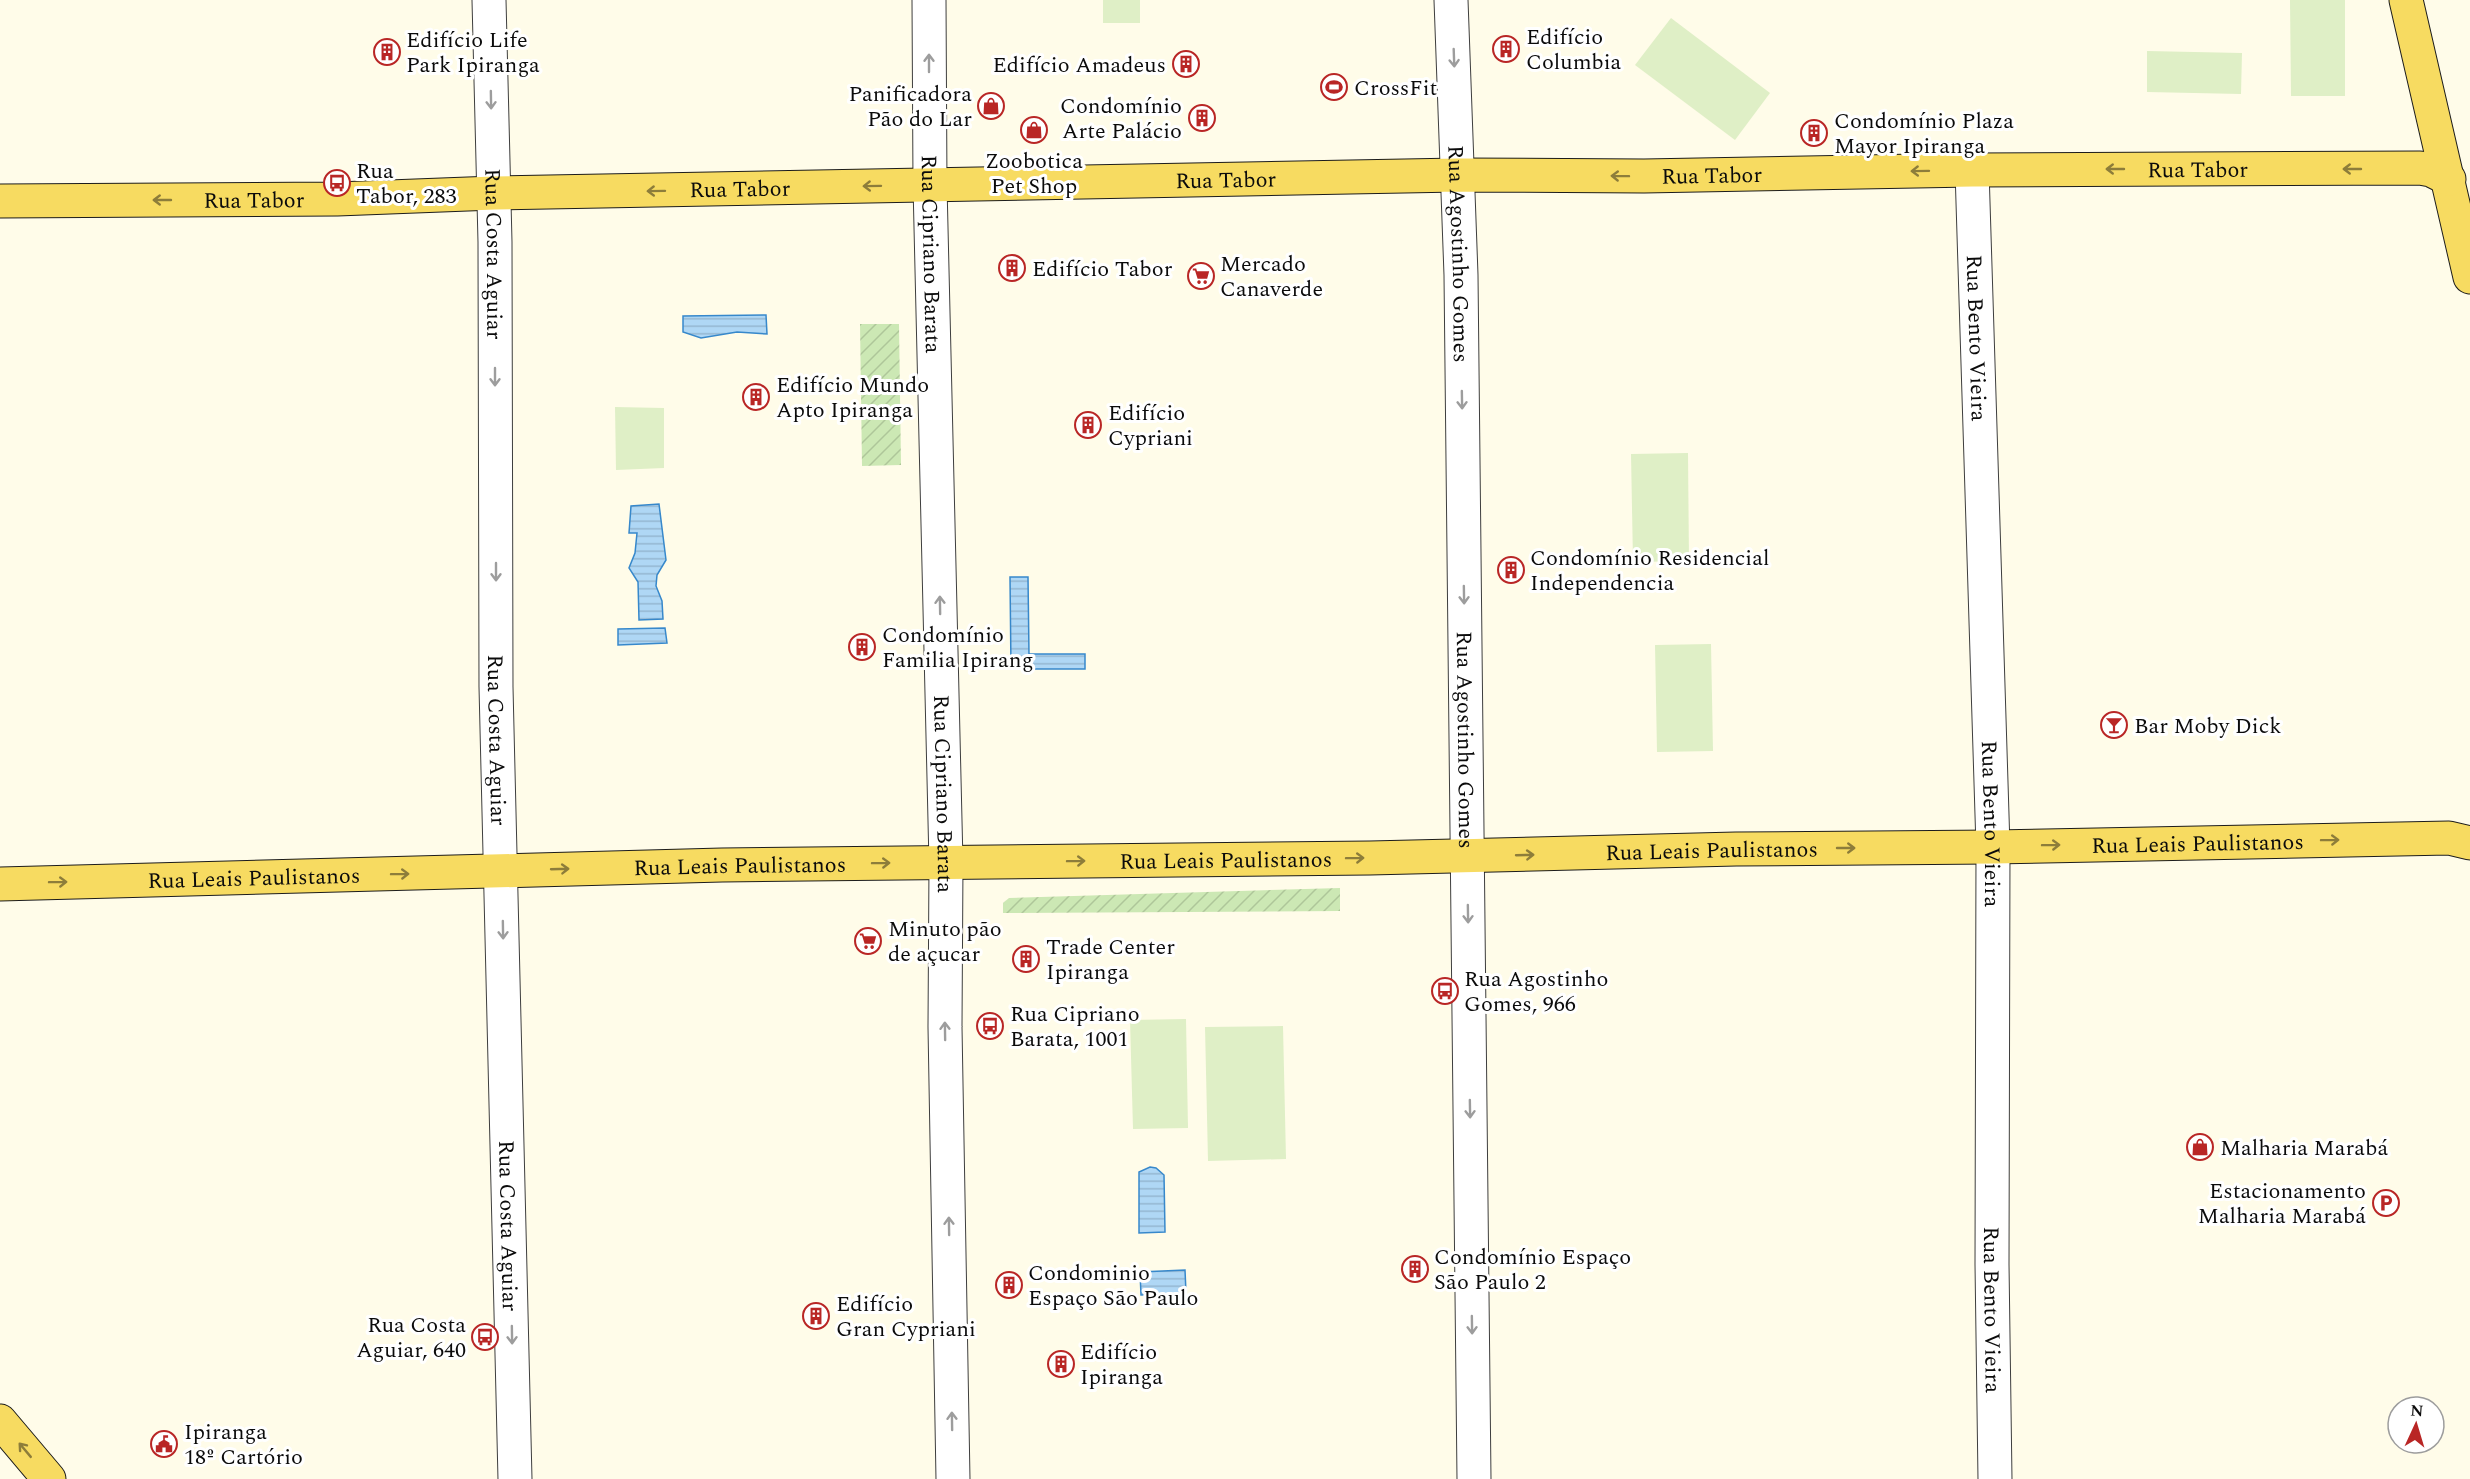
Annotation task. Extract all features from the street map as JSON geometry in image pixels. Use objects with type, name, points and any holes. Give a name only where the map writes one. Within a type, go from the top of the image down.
[{"type":"main road","points":[[2406,0],[2470,277]]},
{"type":"main road","points":[[2410,169],[2426,145],[2433,116]]},
{"type":"main road","name":"Rua Tabor","points":[[0,201],[337,199],[494,193],[1458,175],[1644,176],[1972,170],[2410,169],[2431,170],[2449,180]]},
{"type":"main road","name":"Rua Leais Paulistanos","points":[[0,884],[722,865],[1993,847],[2463,835]]},
{"type":"main road","points":[[0,1421],[49,1479]]},
{"type":"street","name":"Rua Costa Aguiar","points":[[489,0],[494,193],[496,687],[515,1479]]},
{"type":"street","name":"Rua Cipriano Barata","points":[[929,0],[930,185],[946,863],[945,1027],[953,1479]]},
{"type":"street","name":"Rua Agostinho Gomes","points":[[1451,0],[1461,298],[1474,1479]]},
{"type":"street","name":"Rua Bento Vieira","points":[[1972,170],[1993,847],[1992,1264],[1995,1479]]},
{"type":"green space","points":[[1103,0],[1140,0],[1140,23],[1103,23]]},
{"type":"green space","points":[[2290,0],[2345,0],[2345,96],[2291,96]]},
{"type":"green space","points":[[1671,18],[1770,93],[1735,140],[1635,65]]},
{"type":"green space","points":[[2147,51],[2242,53],[2241,94],[2147,92]]},
{"type":"green space","points":[[860,324],[899,324],[901,465],[862,466]]},
{"type":"green space","points":[[615,407],[664,408],[664,468],[616,470]]},
{"type":"green space","points":[[1688,453],[1689,561],[1633,562],[1631,454]]},
{"type":"green space","points":[[1711,644],[1713,751],[1657,752],[1655,645]]},
{"type":"green space","points":[[1340,888],[1340,911],[1003,913],[1003,903],[1009,898]]},
{"type":"green space","points":[[1186,1019],[1188,1128],[1133,1129],[1130,1020]]},
{"type":"green space","points":[[1283,1026],[1286,1159],[1208,1161],[1205,1027]]},
{"type":"water","points":[[766,315],[767,334],[737,332],[701,338],[683,332],[683,316]]},
{"type":"water","points":[[659,504],[666,560],[657,575],[656,586],[662,601],[663,619],[639,620],[638,582],[629,568],[635,553],[637,533],[629,533],[631,506]]},
{"type":"water","points":[[1010,577],[1028,577],[1029,654],[1085,654],[1085,669],[1011,669]]},
{"type":"water","points":[[665,628],[667,643],[618,645],[618,629]]},
{"type":"water","points":[[1150,1167],[1156,1168],[1164,1175],[1165,1232],[1139,1233],[1139,1172]]},
{"type":"water","points":[[1185,1270],[1186,1293],[1141,1295],[1140,1272]]},
{"type":"place","name":"Edifício Columbia","points":[[1506,49]]},
{"type":"place","name":"Edifício Life Park Ipiranga","points":[[387,52]]},
{"type":"place","name":"Edifício Amadeus","points":[[1186,64]]},
{"type":"place","name":"CrossFit","points":[[1334,87]]},
{"type":"place","name":"Panificadora Pão do Lar","points":[[991,106]]},
{"type":"place","name":"Condomínio Arte Palácio","points":[[1202,118]]},
{"type":"place","name":"Zoobotica Pet Shop","points":[[1034,130]]},
{"type":"place","name":"Condomínio Plaza Mayor Ipiranga","points":[[1814,133]]},
{"type":"place","name":"Rua Tabor, 283","points":[[337,183]]},
{"type":"place","name":"Edifício Tabor","points":[[1012,268]]},
{"type":"place","name":"Mercado Canaverde","points":[[1201,276]]},
{"type":"place","name":"Edifício Mundo Apto Ipiranga","points":[[756,397]]},
{"type":"place","name":"Edifício Cypriani","points":[[1088,425]]},
{"type":"place","name":"Condomínio Residencial Independencia","points":[[1511,570]]},
{"type":"place","name":"Condomínio Familia Ipirang","points":[[862,647]]},
{"type":"place","name":"Bar Moby Dick","points":[[2114,725]]},
{"type":"place","name":"Minuto pão de açucar","points":[[868,941]]},
{"type":"place","name":"Trade Center Ipiranga","points":[[1026,959]]},
{"type":"place","name":"Rua Agostinho Gomes, 966","points":[[1445,991]]},
{"type":"place","name":"Rua Cipriano Barata, 1001","points":[[990,1026]]},
{"type":"place","name":"Malharia Marabá","points":[[2200,1147]]},
{"type":"place","name":"Estacionamento Malharia Marabá","points":[[2386,1203]]},
{"type":"place","name":"Condomínio Espaço São Paulo 2","points":[[1415,1269]]},
{"type":"place","name":"Condominio Espaço São Paulo","points":[[1009,1285]]},
{"type":"place","name":"Edifício Gran Cypriani","points":[[816,1316]]},
{"type":"place","name":"Rua Costa Aguiar, 640","points":[[485,1337]]},
{"type":"place","name":"Edifício Ipiranga","points":[[1061,1364]]},
{"type":"place","name":"Ipiranga 18º Cartório","points":[[164,1444]]}]
